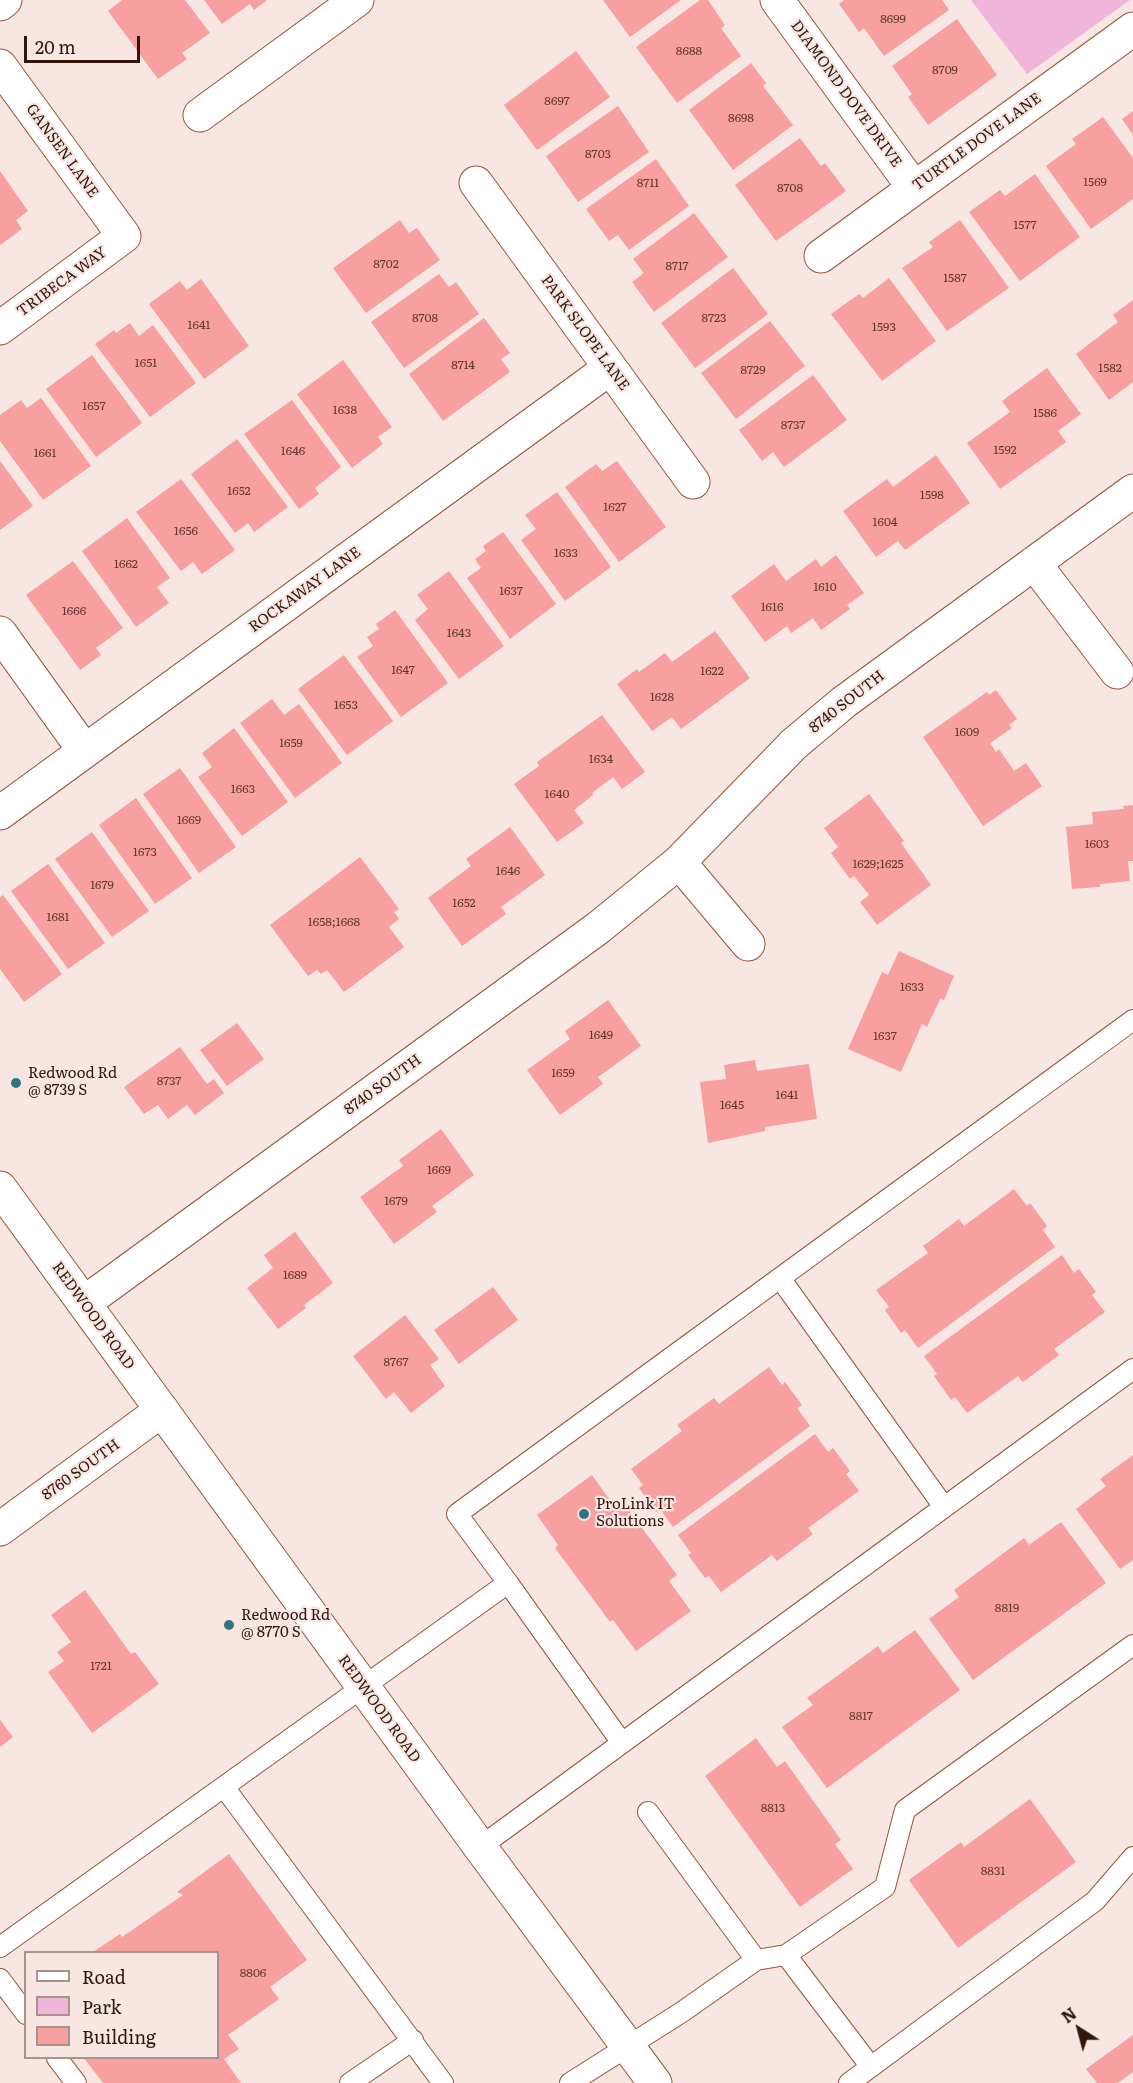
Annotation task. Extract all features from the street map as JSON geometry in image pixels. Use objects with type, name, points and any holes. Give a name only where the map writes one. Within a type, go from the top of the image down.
[{"type":"street","points":[[0,4],[5,0]]},
{"type":"street","points":[[200,115],[357,0]]},
{"type":"street","name":"DIAMOND DOVE DRIVE","points":[[777,0],[914,188]]},
{"type":"street","name":"TURTLE DOVE LANE","points":[[821,256],[1133,29]]},
{"type":"street","name":"GANSEN LANE","points":[[0,66],[124,236]]},
{"type":"street","name":"PARK SLOPE LANE","points":[[476,183],[693,482]]},
{"type":"street","name":"TRIBECA WAY","points":[[0,328],[124,236]]},
{"type":"street","name":"ROCKAWAY LANE","points":[[0,813],[610,368]]},
{"type":"street","name":"8740 SOUTH","points":[[84,1303],[598,928],[679,862],[794,744],[844,702],[1133,491]]},
{"type":"street","points":[[1034,563],[1117,672]]},
{"type":"street","points":[[0,633],[84,750]]},
{"type":"street","points":[[679,862],[748,944]]},
{"type":"street","name":"REDWOOD ROAD","points":[[0,1188],[480,1847],[655,2083]]},
{"type":"street","name":"8760 SOUTH","points":[[0,1529],[162,1410]]},
{"type":"lane","points":[[622,1743],[457,1514],[1133,1020]]},
{"type":"lane","points":[[780,1278],[944,1507]]},
{"type":"lane","points":[[480,1847],[1133,1369]]},
{"type":"lane","points":[[0,1947],[508,1583]]},
{"type":"lane","points":[[570,2083],[756,1960],[786,1955],[885,1887],[905,1810],[1133,1645]]},
{"type":"lane","points":[[224,1787],[443,2083]]},
{"type":"lane","points":[[648,1812],[756,1960]]},
{"type":"lane","points":[[849,2083],[1095,1901],[1133,1857]]},
{"type":"lane","points":[[786,1955],[871,2067]]},
{"type":"lane","points":[[0,1979],[24,2011]]},
{"type":"lane","points":[[350,2083],[413,2040]]},
{"type":"lane","points":[[58,2059],[76,2083]]},
{"type":"green space","points":[[971,0],[1130,0],[1027,74]]},
{"type":"building","points":[[122,0],[185,0],[210,33],[182,53],[187,59],[158,79],[108,11]]},
{"type":"building","points":[[204,0],[267,0],[254,10],[250,4],[222,24]]},
{"type":"building","points":[[603,0],[681,0],[630,37]]},
{"type":"building","points":[[700,0],[708,0],[725,25],[721,28],[741,56],[677,103],[636,47]]},
{"type":"building","points":[[844,0],[942,0],[949,10],[884,56],[864,28],[859,32],[839,4]]},
{"type":"building","points":[[957,19],[997,75],[928,125],[908,97],[912,94],[892,66]]},
{"type":"building","points":[[576,51],[610,97],[537,150],[504,105]]},
{"type":"building","points":[[751,63],[766,83],[763,86],[793,125],[733,170],[689,110]]},
{"type":"building","points":[[618,106],[649,152],[578,202],[546,156]]},
{"type":"building","points":[[1133,111],[1133,135],[1122,119]]},
{"type":"building","points":[[1103,117],[1133,158],[1133,199],[1091,229],[1046,166],[1076,144],[1072,139]]},
{"type":"building","points":[[800,138],[821,166],[825,163],[846,191],[776,241],[735,185]]},
{"type":"building","points":[[656,159],[689,206],[629,250],[618,235],[609,241],[586,209]]},
{"type":"building","points":[[0,171],[28,211],[16,220],[22,229],[0,245]]},
{"type":"building","points":[[1035,174],[1080,237],[1020,281],[969,212],[1000,190],[1005,196]]},
{"type":"building","points":[[694,213],[728,257],[654,312],[632,282],[644,273],[633,259]]},
{"type":"building","points":[[400,220],[409,233],[417,228],[440,260],[366,313],[333,268]]},
{"type":"building","points":[[960,220],[1009,288],[947,331],[902,268],[933,247],[929,242]]},
{"type":"building","points":[[733,268],[768,314],[695,368],[661,323]]},
{"type":"building","points":[[439,274],[449,287],[456,282],[479,314],[404,368],[371,322]]},
{"type":"building","points":[[889,278],[936,341],[882,381],[831,314],[859,294],[863,298]]},
{"type":"building","points":[[201,279],[249,346],[204,379],[149,304],[180,281],[187,290]]},
{"type":"building","points":[[1133,300],[1133,382],[1109,400],[1076,354],[1118,322],[1113,315]]},
{"type":"building","points":[[484,318],[510,353],[501,359],[510,372],[443,421],[409,374]]},
{"type":"building","points":[[770,321],[805,366],[736,419],[701,373]]},
{"type":"building","points":[[130,323],[139,336],[153,325],[196,383],[150,417],[95,344],[114,330],[116,333]]},
{"type":"building","points":[[92,355],[142,423],[96,457],[46,389]]},
{"type":"building","points":[[343,360],[392,427],[378,437],[383,444],[352,468],[297,394]]},
{"type":"building","points":[[1047,368],[1081,414],[1058,431],[1066,442],[1000,489],[967,443],[1010,412],[1002,401]]},
{"type":"building","points":[[813,375],[847,420],[784,467],[773,452],[762,461],[739,430]]},
{"type":"building","points":[[41,398],[91,466],[43,500],[0,441],[0,415],[21,400],[27,408]]},
{"type":"building","points":[[292,400],[341,467],[315,488],[319,494],[299,509],[244,434]]},
{"type":"building","points":[[237,439],[288,507],[254,532],[248,523],[235,533],[191,474]]},
{"type":"building","points":[[936,455],[970,503],[905,550],[898,541],[876,557],[843,511],[887,479],[893,487]]},
{"type":"building","points":[[0,461],[33,506],[0,530]]},
{"type":"building","points":[[617,461],[666,527],[619,562],[565,487],[596,464],[602,471]]},
{"type":"building","points":[[181,479],[235,550],[202,574],[193,562],[181,571],[136,512]]},
{"type":"building","points":[[557,492],[611,567],[565,601],[521,540],[536,529],[525,515]]},
{"type":"building","points":[[127,518],[170,578],[157,587],[169,603],[136,627],[82,551]]},
{"type":"building","points":[[503,532],[556,604],[510,639],[467,578],[481,568],[475,559],[486,551],[483,546]]},
{"type":"building","points":[[836,555],[864,593],[847,605],[850,609],[821,630],[813,618],[791,633],[787,626],[765,642],[731,596],[774,564],[786,581],[816,559],[821,567]]},
{"type":"building","points":[[73,561],[123,628],[96,648],[101,655],[80,670],[26,595]]},
{"type":"building","points":[[449,571],[504,646],[459,679],[415,620],[428,609],[417,595]]},
{"type":"building","points":[[395,610],[448,683],[401,717],[357,657],[373,646],[367,637],[379,629],[376,624]]},
{"type":"building","points":[[715,631],[750,678],[681,729],[672,717],[652,731],[617,684],[637,669],[639,672],[665,653],[672,662]]},
{"type":"building","points":[[344,655],[393,721],[347,755],[298,689]]},
{"type":"building","points":[[996,690],[1017,719],[1009,725],[1012,728],[990,743],[996,752],[999,749],[1014,771],[1026,763],[1042,786],[983,826],[923,737],[987,692],[989,695]]},
{"type":"building","points":[[272,699],[284,715],[299,704],[342,763],[295,798],[240,723]]},
{"type":"building","points":[[602,715],[645,772],[622,789],[613,777],[592,793],[593,795],[574,810],[584,823],[557,842],[514,784],[539,766],[537,762]]},
{"type":"building","points":[[234,728],[288,802],[242,836],[198,777],[212,767],[202,753]]},
{"type":"building","points":[[180,768],[236,847],[199,873],[143,794]]},
{"type":"building","points":[[869,794],[904,841],[901,843],[931,885],[877,925],[860,902],[869,895],[854,876],[850,879],[831,853],[838,847],[824,828]]},
{"type":"building","points":[[136,798],[192,878],[155,904],[99,825]]},
{"type":"building","points":[[1133,805],[1133,861],[1128,861],[1130,881],[1100,884],[1100,887],[1072,889],[1066,827],[1093,824],[1092,812],[1124,809],[1123,806]]},
{"type":"building","points":[[510,827],[545,875],[501,907],[506,914],[462,946],[428,898],[471,866],[466,859]]},
{"type":"building","points":[[92,832],[149,911],[112,937],[55,859]]},
{"type":"building","points":[[360,857],[399,909],[394,912],[399,919],[389,927],[404,947],[344,992],[327,970],[321,974],[317,970],[308,976],[270,925]]},
{"type":"building","points":[[48,864],[105,943],[68,969],[11,891]]},
{"type":"building","points":[[3,895],[62,974],[24,1002],[0,969],[0,897]]},
{"type":"building","points":[[899,951],[954,976],[944,1000],[940,999],[927,1027],[922,1024],[901,1072],[848,1049],[882,972],[888,975]]},
{"type":"building","points":[[608,1000],[641,1046],[598,1077],[603,1084],[560,1115],[527,1070],[570,1039],[565,1031]]},
{"type":"building","points":[[237,1023],[264,1059],[227,1086],[200,1050]]},
{"type":"building","points":[[180,1047],[207,1084],[214,1079],[224,1093],[195,1115],[187,1105],[168,1119],[158,1105],[144,1114],[124,1087]]},
{"type":"building","points":[[755,1060],[757,1071],[809,1064],[817,1119],[765,1127],[765,1131],[708,1143],[700,1082],[726,1079],[724,1065]]},
{"type":"building","points":[[441,1129],[474,1175],[432,1206],[437,1212],[394,1244],[360,1197],[403,1166],[399,1160]]},
{"type":"building","points":[[1014,1189],[1027,1206],[1030,1203],[1047,1226],[1043,1230],[1055,1247],[918,1348],[905,1330],[901,1333],[885,1310],[889,1307],[876,1290],[928,1253],[923,1246],[959,1219],[964,1226]]},
{"type":"building","points":[[295,1232],[333,1283],[304,1305],[306,1308],[278,1329],[247,1288],[273,1268],[264,1255]]},
{"type":"building","points":[[1062,1255],[1074,1273],[1079,1269],[1096,1292],[1092,1295],[1105,1312],[1054,1349],[1059,1355],[1023,1382],[1018,1376],[967,1413],[955,1397],[951,1400],[934,1376],[937,1374],[924,1356]]},
{"type":"building","points":[[493,1287],[518,1320],[459,1364],[434,1330]]},
{"type":"building","points":[[405,1315],[439,1359],[430,1365],[445,1386],[411,1413],[394,1392],[386,1399],[353,1356]]},
{"type":"building","points":[[769,1367],[782,1385],[785,1382],[802,1405],[797,1408],[810,1426],[673,1527],[660,1509],[656,1512],[639,1488],[643,1485],[631,1469],[682,1431],[677,1425],[714,1398],[719,1404]]},
{"type":"building","points":[[815,1434],[828,1452],[833,1448],[850,1471],[846,1474],[859,1491],[808,1528],[813,1534],[777,1561],[772,1555],[721,1592],[709,1576],[705,1578],[688,1555],[691,1553],[678,1535]]},
{"type":"building","points":[[1133,1455],[1133,1560],[1120,1569],[1076,1509],[1106,1486],[1100,1479]]},
{"type":"building","points":[[592,1475],[614,1506],[622,1501],[677,1575],[669,1581],[691,1611],[636,1651],[613,1620],[610,1622],[555,1548],[558,1545],[537,1515]]},
{"type":"building","points":[[1061,1522],[1106,1583],[973,1680],[929,1619],[959,1597],[954,1590],[1024,1538],[1029,1545]]},
{"type":"building","points":[[85,1590],[131,1654],[135,1652],[159,1684],[92,1733],[48,1672],[64,1661],[57,1652],[71,1642],[51,1615]]},
{"type":"building","points":[[915,1630],[960,1690],[827,1788],[782,1727],[813,1705],[807,1698],[878,1646],[883,1653]]},
{"type":"building","points":[[0,1720],[13,1737],[0,1747]]},
{"type":"building","points":[[756,1738],[777,1767],[785,1761],[841,1840],[835,1844],[853,1869],[800,1907],[705,1776]]},
{"type":"building","points":[[1030,1799],[1076,1862],[958,1948],[909,1880],[961,1842],[964,1847]]},
{"type":"building","points":[[229,1854],[307,1960],[270,1987],[279,1999],[228,2035],[239,2049],[224,2059],[241,2083],[103,2083],[85,2059],[219,2059],[219,1951],[94,1951],[120,1934],[122,1937],[183,1895],[177,1892]]},
{"type":"building","points":[[1133,2035],[1133,2072],[1118,2083],[1097,2083],[1086,2069]]},
{"type":"place","name":"Redwood Rd @ 8739 S","points":[[16,1083]]},
{"type":"place","name":"ProLink IT Solutions","points":[[584,1514]]},
{"type":"place","name":"Redwood Rd @ 8770 S","points":[[229,1625]]}]
